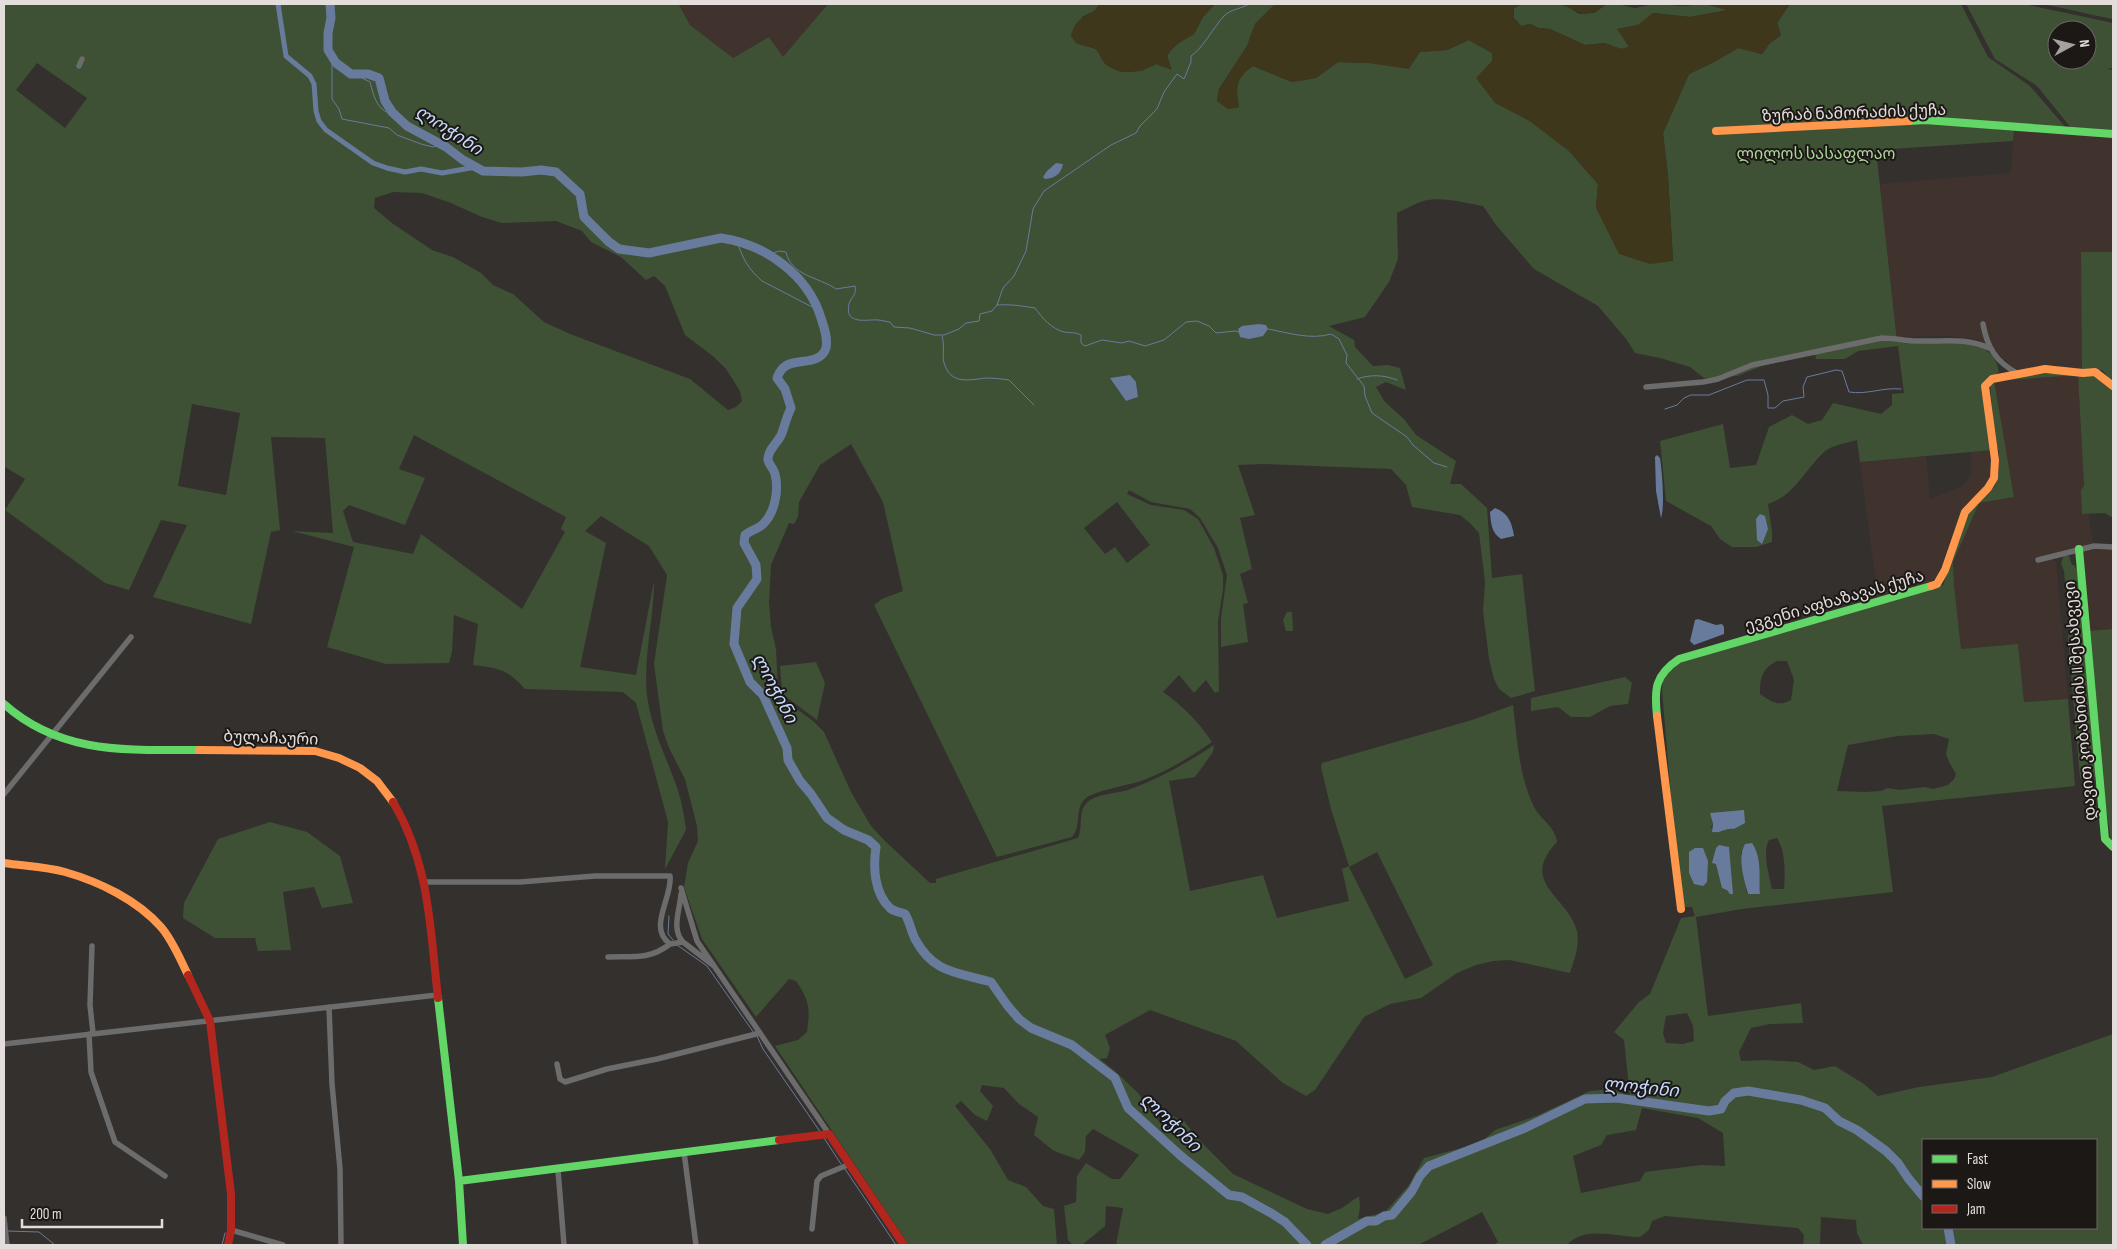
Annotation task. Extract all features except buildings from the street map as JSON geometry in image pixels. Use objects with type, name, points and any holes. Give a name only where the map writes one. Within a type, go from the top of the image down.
[{"type":"street","points":[[79,66],[82,59]]},
{"type":"street","name":"ზურაბ ნამორაძის ქუჩა","points":[[1716,131],[1925,120],[2113,134]]},
{"type":"street","points":[[1983,324],[1989,348]]},
{"type":"street","points":[[1646,387],[1718,379],[1752,365],[1882,338],[1977,342],[1989,348],[2007,368],[2017,373]]},
{"type":"street","name":"ევგენი აფხაზავას ქუჩა","points":[[1681,909],[1655,701],[1656,684],[1660,674],[1668,666],[1679,660],[1937,584],[1945,570],[1965,512],[1988,488],[1994,478],[1995,460],[1985,386],[1992,379],[2017,373],[2045,370],[2095,372],[2113,386]]},
{"type":"street","points":[[2038,560],[2094,546],[2113,547]]},
{"type":"street","name":"დავით კობახიძის II შესახვევი","points":[[2079,549],[2105,839],[2113,847]]},
{"type":"street","points":[[4,794],[131,637]]},
{"type":"street","name":"ბულაჩაური","points":[[4,704],[36,727],[51,735],[114,750],[256,749],[315,751],[336,754],[356,764],[373,778],[390,797],[411,836],[425,882],[459,1181],[463,1245]]},
{"type":"street","points":[[4,863],[65,872],[112,890],[143,910],[162,928],[172,943],[210,1021],[228,1151],[231,1194],[231,1230],[228,1245]]},
{"type":"street","points":[[425,882],[520,882],[595,876],[670,876],[670,887],[660,924],[664,938],[670,944]]},
{"type":"street","points":[[714,966],[679,938],[677,930],[681,888],[697,941],[904,1245]]},
{"type":"street","points":[[608,957],[650,956],[658,953],[670,944],[683,942]]},
{"type":"street","points":[[92,946],[90,1005],[91,1072],[115,1142],[165,1176]]},
{"type":"street","points":[[4,1044],[437,995]]},
{"type":"street","points":[[329,1007],[332,1084],[340,1169],[342,1245]]},
{"type":"street","points":[[557,1064],[560,1079],[565,1082],[607,1069],[657,1059],[760,1033]]},
{"type":"street","points":[[459,1181],[558,1170],[829,1134]]},
{"type":"street","points":[[684,1152],[696,1245]]},
{"type":"street","points":[[812,1230],[817,1181],[822,1176],[850,1164]]},
{"type":"street","points":[[558,1170],[564,1245]]},
{"type":"street","points":[[4,1218],[7,1245]]},
{"type":"street","points":[[231,1230],[283,1245]]},
{"type":"shaded area","points":[[680,4],[828,4],[783,58],[769,37],[733,58],[690,25]]},
{"type":"shaded area","points":[[2014,131],[2113,136],[2113,252],[2082,252],[2082,370],[2066,369],[2055,364],[2037,369],[2022,370],[2012,367],[1994,349],[1978,339],[1948,336],[1897,337],[1880,184],[2011,173]]},
{"type":"shaded area","points":[[2078,375],[2084,487],[2081,490],[2082,513],[2088,513],[2093,543],[2037,558],[2033,561],[2035,563],[2053,559],[2056,562],[2068,699],[2024,702],[2018,644],[1961,649],[1953,561],[1979,503],[2014,497],[1993,381]]},
{"type":"shaded area","points":[[1993,450],[1994,476],[1962,510],[1935,581],[1878,598],[1860,462],[1926,456],[1930,499],[1963,486],[1971,476],[1971,452]]},
{"type":"shaded area","points":[[2094,547],[2113,549],[2113,629],[2088,631],[2081,550]]},
{"type":"green space","name":"ლილოს სასაფლაო","points":[[4,4],[680,4],[690,25],[733,58],[769,37],[783,57],[828,4],[1099,4],[1096,10],[1082,17],[1076,43],[1096,49],[1106,64],[1113,69],[1132,72],[1156,64],[1171,69],[1167,56],[1171,50],[1179,42],[1194,34],[1203,17],[1215,4],[1275,4],[1255,24],[1247,46],[1219,89],[1217,101],[1228,109],[1239,107],[1238,84],[1243,74],[1253,66],[1292,82],[1316,78],[1338,62],[1368,63],[1420,52],[1447,50],[1469,40],[1492,53],[1492,61],[1477,78],[1495,102],[1530,121],[1569,151],[1598,184],[1596,208],[1673,260],[1668,176],[1663,133],[1689,74],[1738,48],[1762,54],[1770,43],[1781,35],[1777,23],[1790,4],[1961,4],[1988,57],[2030,86],[2067,129],[1927,122],[2014,131],[2013,141],[1876,150],[1897,341],[1907,343],[1958,342],[1980,347],[1989,352],[1995,360],[1999,372],[1984,383],[1993,450],[1860,462],[1857,440],[1835,446],[1824,452],[1817,459],[1792,489],[1768,504],[1772,542],[1756,547],[1732,547],[1720,539],[1711,526],[1666,501],[1660,441],[1723,424],[1730,468],[1756,465],[1769,427],[1792,415],[1808,424],[1822,420],[1833,403],[1881,414],[1892,405],[1892,394],[1904,393],[1898,346],[1858,351],[1845,359],[1816,359],[1815,354],[1762,366],[1737,376],[1704,378],[1690,367],[1635,353],[1627,340],[1598,306],[1534,269],[1496,225],[1483,206],[1437,199],[1423,201],[1397,213],[1398,259],[1389,282],[1365,317],[1329,326],[1354,340],[1355,347],[1373,366],[1388,365],[1400,368],[1406,390],[1386,382],[1376,387],[1385,402],[1404,419],[1416,435],[1456,461],[1450,484],[1461,484],[1487,508],[1492,578],[1522,574],[1535,691],[1511,698],[1499,689],[1494,679],[1489,659],[1483,611],[1485,582],[1479,533],[1460,515],[1412,507],[1406,485],[1391,469],[1263,464],[1238,465],[1255,515],[1240,518],[1252,569],[1240,574],[1248,603],[1243,604],[1248,642],[1221,647],[1221,618],[1227,575],[1218,548],[1200,518],[1190,509],[1151,502],[1129,490],[1127,494],[1151,505],[1184,510],[1198,519],[1214,548],[1223,575],[1218,622],[1219,691],[1215,693],[1206,680],[1194,693],[1179,675],[1163,692],[1190,714],[1212,742],[1161,773],[1141,781],[1090,795],[1082,802],[1077,828],[1072,837],[997,857],[874,605],[882,599],[903,591],[883,502],[851,444],[820,465],[799,502],[798,517],[794,524],[789,523],[771,565],[769,602],[771,627],[776,649],[778,690],[783,699],[813,721],[824,732],[851,792],[871,826],[930,883],[936,883],[936,879],[1078,838],[1083,809],[1089,801],[1099,796],[1128,790],[1151,781],[1214,745],[1213,752],[1195,777],[1169,781],[1190,891],[1263,875],[1277,918],[1349,901],[1342,869],[1349,866],[1331,809],[1321,767],[1322,763],[1472,720],[1513,705],[1519,757],[1525,783],[1534,807],[1556,836],[1557,842],[1546,856],[1542,868],[1544,879],[1549,889],[1572,919],[1577,931],[1577,947],[1570,973],[1510,960],[1493,961],[1476,965],[1457,973],[1421,998],[1390,1004],[1364,1017],[1315,1090],[1306,1096],[1283,1083],[1236,1041],[1150,1010],[1105,1035],[1110,1048],[1107,1058],[1100,1059],[1138,1093],[1166,1131],[1172,1116],[1184,1121],[1199,1140],[1233,1174],[1307,1209],[1328,1214],[1342,1208],[1359,1196],[1358,1219],[1385,1212],[1409,1185],[1424,1158],[1480,1143],[1495,1130],[1536,1116],[1590,1091],[1612,1089],[1630,1096],[1624,1040],[1614,1032],[1639,1002],[1650,994],[1681,918],[1695,916],[1692,907],[1684,907],[1673,821],[1662,690],[1663,674],[1680,662],[1943,585],[1966,515],[1995,486],[1999,473],[1999,452],[1995,440],[1990,385],[1993,381],[2032,375],[2098,374],[2113,389],[2113,518],[2105,513],[2082,514],[2081,490],[2084,486],[2078,375],[1994,381],[2014,497],[1979,503],[1953,562],[1961,649],[2018,644],[2024,702],[2068,699],[2075,786],[1882,806],[1893,892],[1742,909],[1696,917],[1708,1016],[1801,1003],[1803,1023],[1770,1024],[1751,1028],[1739,1052],[1741,1061],[1798,1062],[1814,1070],[1835,1066],[1864,1084],[1878,1096],[1919,1087],[1992,1077],[2113,1034],[2113,1245],[1863,1245],[1857,1233],[1856,1220],[1821,1217],[1820,1245],[1803,1245],[1804,1235],[1798,1228],[1665,1216],[1652,1221],[1649,1230],[1640,1237],[1592,1234],[1582,1235],[1567,1245],[1493,1245],[1498,1242],[1482,1212],[1418,1245],[1116,1245],[1123,1208],[1106,1206],[1105,1226],[1082,1245],[1073,1245],[1068,1240],[1064,1206],[1076,1202],[1077,1176],[1086,1163],[1112,1179],[1120,1179],[1139,1155],[1093,1129],[1086,1136],[1085,1152],[1079,1160],[1054,1151],[1034,1135],[1038,1117],[1019,1104],[1004,1088],[982,1085],[980,1091],[993,1106],[987,1121],[975,1115],[961,1101],[955,1106],[990,1149],[1008,1180],[1026,1187],[1043,1206],[1054,1209],[1057,1245],[909,1245],[775,1046],[798,1040],[807,1032],[808,1005],[796,981],[789,979],[756,1017],[702,939],[684,887],[688,863],[698,841],[697,826],[685,779],[669,748],[663,731],[654,664],[667,575],[649,546],[601,516],[585,531],[606,543],[580,667],[636,675],[654,581],[646,666],[647,695],[655,729],[679,794],[686,830],[665,869],[668,822],[636,703],[623,692],[525,689],[507,673],[490,667],[473,665],[478,624],[454,615],[452,652],[449,663],[386,664],[327,647],[354,547],[292,531],[333,533],[325,438],[271,437],[280,530],[271,532],[251,624],[153,597],[187,525],[161,520],[129,590],[105,583],[5,510],[25,479],[5,467],[4,469]],"holes":[[[37,63],[87,98],[65,128],[16,90]],[[393,192],[422,193],[502,223],[556,221],[582,231],[591,242],[621,257],[646,280],[654,276],[665,286],[685,335],[714,357],[726,369],[740,391],[742,401],[736,407],[728,410],[690,379],[570,334],[544,322],[513,294],[493,285],[481,273],[453,257],[432,250],[392,223],[374,208],[375,198]],[[1111,378],[1136,382],[1138,397],[1126,401]],[[192,404],[240,413],[226,495],[178,486]],[[414,435],[566,517],[561,529],[565,532],[522,609],[421,534],[413,554],[353,542],[343,511],[349,505],[405,525],[425,478],[399,469]],[[1117,502],[1150,545],[1127,563],[1115,547],[1105,554],[1084,528]],[[1777,661],[1787,661],[1794,680],[1791,700],[1775,703],[1760,694],[1761,678],[1768,667]],[[1934,734],[1949,739],[1946,754],[1956,774],[1948,785],[1933,789],[1924,787],[1900,790],[1888,788],[1881,791],[1865,792],[1837,791],[1848,745],[1898,736]],[[1710,813],[1740,825],[1734,829],[1729,828],[1715,833],[1711,827],[1713,824]],[[1777,838],[1780,844],[1785,870],[1784,889],[1772,889],[1767,864],[1767,845],[1769,840]],[[1741,851],[1759,879],[1760,893],[1747,894]],[[1377,852],[1433,965],[1405,979],[1349,867]],[[1687,1013],[1693,1026],[1694,1041],[1683,1044],[1666,1043],[1663,1033],[1666,1016]],[[1642,1108],[1698,1118],[1723,1133],[1725,1166],[1701,1165],[1645,1172],[1640,1181],[1581,1193],[1573,1156],[1601,1145],[1607,1135],[1636,1130]]]},
{"type":"green space","points":[[1522,4],[1557,4],[1567,6],[1579,14],[1594,13],[1607,4],[1635,8],[1654,4],[1681,6],[1705,4],[1728,10],[1690,17],[1653,13],[1638,25],[1618,29],[1629,47],[1621,49],[1604,43],[1585,45],[1550,29],[1539,28],[1530,24],[1521,26],[1514,18],[1514,8]]},
{"type":"green space","points":[[1966,4],[2024,4],[2113,23],[2113,68],[2107,69],[2113,70],[2113,132],[2072,129],[2037,86],[1995,59]]},
{"type":"green space","points":[[2042,4],[2113,4],[2113,19],[2060,7]]},
{"type":"green space","points":[[2081,252],[2113,252],[2113,383],[2102,370],[2082,370]]},
{"type":"green space","points":[[2064,555],[2069,556],[2072,565],[2077,570],[2083,611],[2097,777],[2080,778],[2068,637],[2070,625],[2075,623],[2076,616],[2067,601],[2064,571],[2061,563]]},
{"type":"green space","points":[[1287,612],[1292,612],[1293,631],[1286,631],[1283,620]]},
{"type":"green space","points":[[2113,629],[2113,843],[2104,806],[2088,631]]},
{"type":"green space","points":[[816,662],[825,683],[817,720],[785,696],[782,690],[780,666]]},
{"type":"green space","points":[[1625,677],[1632,683],[1628,704],[1610,706],[1590,717],[1571,717],[1558,707],[1531,711],[1531,698]]},
{"type":"green space","points":[[270,822],[307,832],[340,856],[353,903],[322,908],[314,887],[283,892],[291,950],[258,951],[255,938],[215,938],[183,918],[184,903],[218,839]]},
{"type":"sand","points":[[1099,4],[1215,4],[1203,17],[1194,34],[1179,43],[1167,56],[1172,70],[1156,64],[1142,71],[1121,72],[1106,65],[1096,49],[1076,43],[1071,36],[1076,23],[1096,9]]},
{"type":"sand","points":[[1275,4],[1522,4],[1514,8],[1514,18],[1521,26],[1530,24],[1539,28],[1550,29],[1585,45],[1604,43],[1621,49],[1629,47],[1617,29],[1638,25],[1653,13],[1690,17],[1727,10],[1705,4],[1790,4],[1777,23],[1781,35],[1770,43],[1762,54],[1738,48],[1689,74],[1663,133],[1668,176],[1673,261],[1650,264],[1619,254],[1596,208],[1598,184],[1569,151],[1530,121],[1495,103],[1476,78],[1492,61],[1492,53],[1469,40],[1447,50],[1420,52],[1409,69],[1368,63],[1338,62],[1316,78],[1292,82],[1253,66],[1243,74],[1238,84],[1239,107],[1229,109],[1217,101],[1219,89],[1247,46],[1255,24]]},
{"type":"sand","points":[[1557,4],[1607,4],[1598,10],[1586,14]]},
{"type":"sand","points":[[1671,4],[1705,4],[1681,6]]},
{"type":"water","points":[[1056,163],[1063,164],[1059,173],[1052,178],[1045,179],[1043,177],[1047,171]]},
{"type":"water","points":[[1266,325],[1268,329],[1263,336],[1249,339],[1240,337],[1238,329],[1242,326]]},
{"type":"water","points":[[1130,375],[1136,382],[1138,397],[1126,401],[1110,378]]},
{"type":"water","points":[[1657,455],[1660,458],[1662,480],[1663,505],[1661,518],[1656,491],[1655,457]]},
{"type":"water","points":[[1495,508],[1509,519],[1514,536],[1501,539],[1495,533],[1492,527],[1490,512]]},
{"type":"water","points":[[1760,514],[1765,516],[1768,529],[1762,544],[1757,540],[1756,519]]},
{"type":"water","points":[[1698,619],[1716,625],[1722,624],[1724,634],[1694,645],[1690,641],[1695,620]]},
{"type":"water","points":[[1744,810],[1745,823],[1734,829],[1712,832],[1713,824],[1710,813]]},
{"type":"water","points":[[1752,843],[1759,861],[1760,894],[1748,894],[1742,869],[1741,862],[1745,844]]},
{"type":"water","points":[[1719,845],[1729,847],[1733,894],[1722,888],[1716,864],[1712,863],[1716,848]]},
{"type":"water","points":[[1695,848],[1703,848],[1708,861],[1707,882],[1703,886],[1694,884],[1689,873],[1689,852]]},
{"type":"waterway","points":[[278,4],[286,56],[310,76],[314,84],[316,111],[319,121],[326,130],[373,163],[387,168],[405,172],[421,169],[442,173],[476,167]]},
{"type":"waterway","name":"ლოჭინი","points":[[330,4],[331,18],[328,33],[328,50],[336,63],[351,74],[368,74],[379,78],[385,101],[392,112],[407,126],[446,147],[463,160],[483,171],[522,172],[541,170],[556,172],[580,194],[584,217],[609,242],[619,249],[649,253],[721,238],[737,241],[753,247],[783,264],[806,288],[815,302],[822,321],[826,336],[826,348],[818,358],[788,365],[782,369],[777,378],[785,389],[791,408],[780,436],[768,456],[776,480],[773,508],[762,525],[745,535],[744,543],[756,565],[757,579],[737,608],[734,644],[750,682],[763,695],[787,748],[788,760],[800,781],[827,818],[844,830],[868,840],[876,847],[875,871],[881,895],[892,909],[905,914],[915,939],[930,959],[947,970],[991,982],[1019,1019],[1031,1028],[1072,1045],[1115,1078],[1128,1108],[1181,1156],[1229,1195],[1242,1197],[1285,1222],[1307,1245]]},
{"type":"waterway","points":[[768,255],[779,251],[786,252],[789,260],[800,271],[836,289],[855,286],[855,292],[848,311],[850,316],[858,320],[890,322],[894,327],[910,328],[934,335],[944,335],[959,329],[966,323],[979,321],[980,314],[992,311],[997,305],[1003,288],[1014,276],[1026,251],[1033,209],[1044,191],[1111,145],[1136,133],[1140,126],[1157,109],[1164,92],[1177,74],[1184,79],[1191,62],[1191,56],[1200,48],[1224,16],[1249,4]]},
{"type":"waterway","points":[[332,58],[332,99],[339,109],[342,119],[389,128],[397,135],[421,144],[433,147],[442,145]]},
{"type":"waterway","points":[[354,74],[370,82],[380,107],[384,111],[395,115]]},
{"type":"waterway","points":[[737,241],[746,263],[762,281],[818,310]]},
{"type":"waterway","points":[[997,305],[1035,308],[1051,326],[1064,332],[1081,335],[1081,343],[1085,346],[1102,340],[1122,343],[1129,341],[1145,346],[1164,340],[1186,322],[1197,321],[1209,326],[1216,333],[1239,332]]},
{"type":"waterway","points":[[1268,329],[1308,336],[1331,334],[1339,339],[1347,355],[1346,363],[1364,386],[1365,396],[1372,413],[1407,437],[1413,445],[1434,463],[1447,467]]},
{"type":"waterway","points":[[942,336],[944,363],[951,375],[961,380],[986,378],[1009,380],[1034,405]]},
{"type":"waterway","points":[[1665,409],[1677,405],[1684,398],[1691,395],[1709,395],[1747,380],[1764,380],[1768,395],[1768,408],[1775,408],[1783,401],[1804,397],[1803,387],[1807,377],[1836,370],[1842,371],[1849,392],[1862,393],[1901,389]]},
{"type":"waterway","points":[[1357,379],[1377,376],[1397,380]]},
{"type":"waterway","points":[[669,916],[668,934],[673,940]]},
{"type":"waterway","points":[[677,945],[707,966],[754,1033]]},
{"type":"waterway","points":[[757,1036],[763,1049],[821,1133]]},
{"type":"waterway","name":"ლოჭინი","points":[[1325,1245],[1367,1221],[1376,1221],[1384,1216],[1392,1215],[1429,1166],[1525,1128],[1585,1099],[1617,1098],[1709,1111],[1721,1109],[1725,1101],[1734,1093],[1748,1091],[1801,1100],[1825,1108],[1839,1121],[1857,1130],[1886,1151],[1898,1163],[1922,1195]]},
{"type":"waterway","points":[[824,1138],[841,1164]]},
{"type":"waterway","points":[[845,1169],[896,1245]]},
{"type":"waterway","name":"ლოჭინი","points":[[1948,1229],[1951,1245]]},
{"type":"waterway","points":[[8,1231],[39,1232],[55,1245]]},
{"type":"waterway","points":[[222,1245],[225,1233]]},
{"type":"traffic: fast","points":[[1909,121],[1925,120],[2113,134]]},
{"type":"traffic: fast","points":[[2079,549],[2105,839],[2113,847]]},
{"type":"traffic: fast","points":[[1657,716],[1656,690],[1658,683],[1665,671],[1679,659],[1931,586]]},
{"type":"traffic: fast","points":[[4,704],[26,721],[49,733],[72,741],[121,749],[199,750]]},
{"type":"traffic: fast","points":[[438,998],[459,1181],[463,1245]]},
{"type":"traffic: fast","points":[[459,1181],[779,1140]]},
{"type":"traffic: slow","points":[[1716,131],[1909,121]]},
{"type":"traffic: slow","points":[[1931,586],[1937,584],[1945,570],[1965,512],[1988,488],[1994,478],[1995,460],[1985,386],[1992,379],[2045,369],[2083,373],[2095,372],[2113,386]]},
{"type":"traffic: slow","points":[[1657,716],[1681,909]]},
{"type":"traffic: slow","points":[[199,750],[315,751],[339,758],[360,768],[377,781],[393,802]]},
{"type":"traffic: slow","points":[[4,863],[65,872],[91,881],[129,900],[141,908],[165,932],[188,975]]},
{"type":"traffic: jam","points":[[393,802],[415,849],[421,873],[430,922],[438,998]]},
{"type":"traffic: jam","points":[[188,975],[210,1021],[231,1194],[231,1230],[228,1245]]},
{"type":"traffic: jam","points":[[779,1140],[829,1134],[904,1245]]}]
